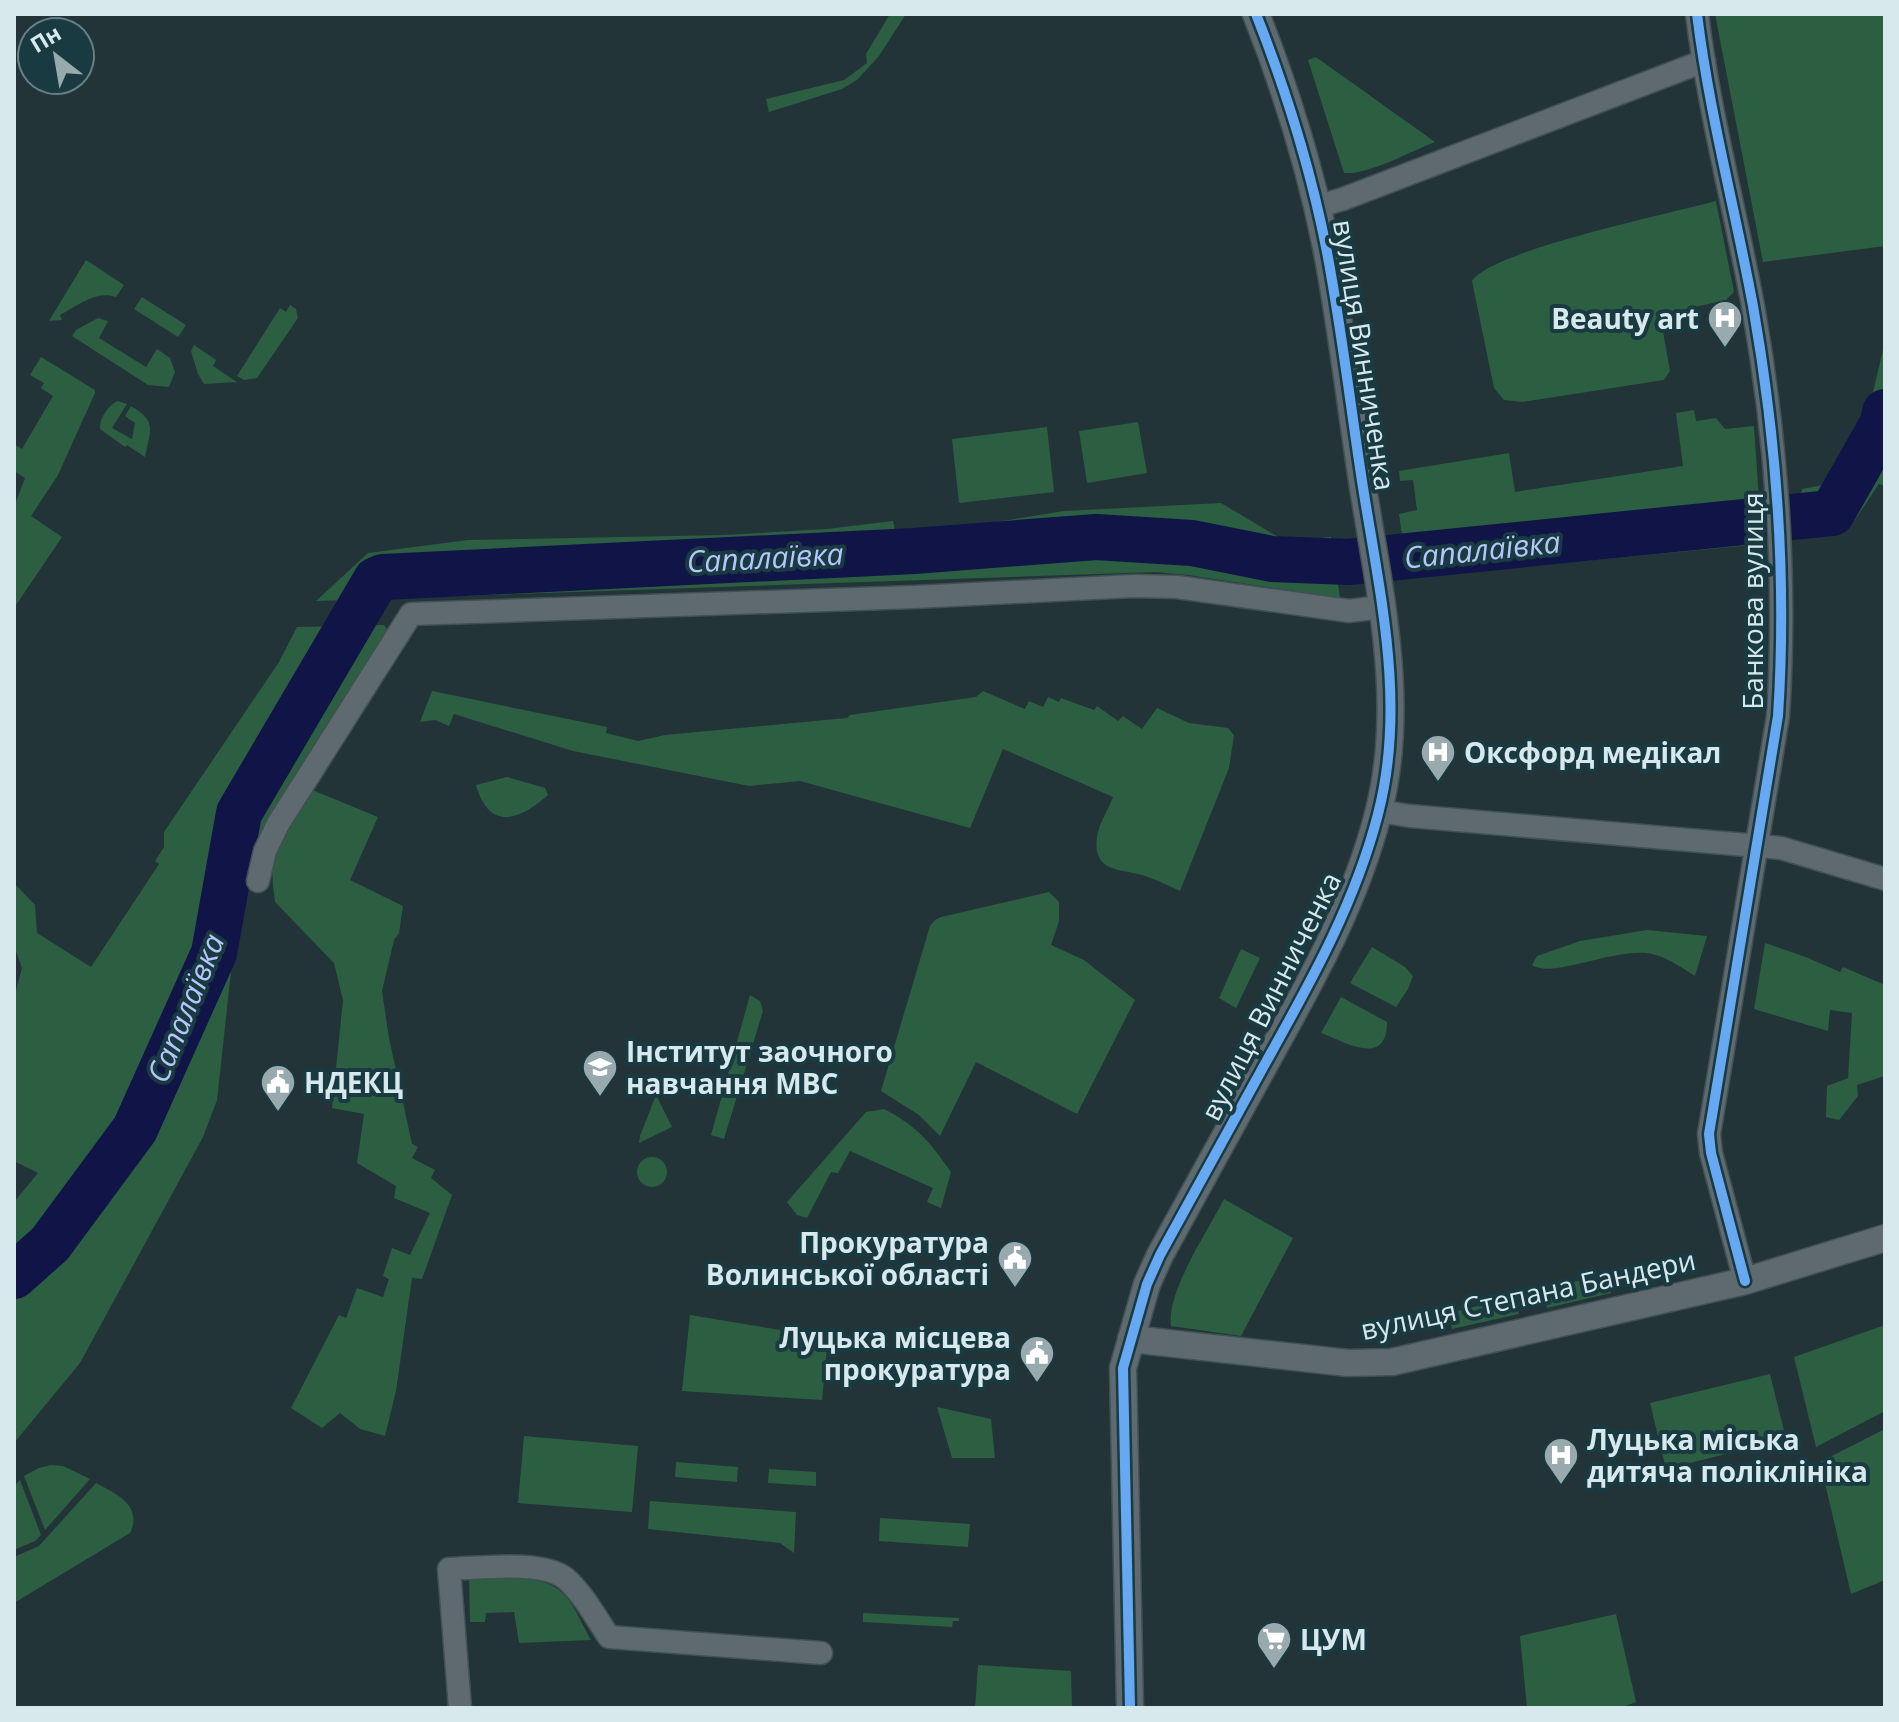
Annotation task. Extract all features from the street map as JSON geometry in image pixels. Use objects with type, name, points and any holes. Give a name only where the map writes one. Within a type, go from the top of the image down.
[{"type":"street","name":"вулиця Винниченка","points":[[1130,1708],[1123,1368],[1147,1284],[1160,1255],[1343,918],[1363,867],[1379,811],[1390,744],[1390,665],[1330,272],[1283,83],[1256,14]]},
{"type":"street","name":"Банкова вулиця","points":[[1697,14],[1753,306],[1771,425],[1780,521],[1781,674],[1778,716],[1709,1134],[1711,1153],[1745,1281]]},
{"type":"street","points":[[1316,207],[1704,61]]},
{"type":"street","points":[[258,881],[265,851],[278,824],[411,614],[915,597],[1134,586],[1177,587],[1349,611],[1379,595]]},
{"type":"street","points":[[1379,811],[1781,848],[1885,879]]},
{"type":"street","name":"вулиця Степана Бандери","points":[[1131,1339],[1307,1360],[1380,1363],[1745,1281],[1885,1238]]},
{"type":"street","points":[[460,1708],[449,1569],[547,1568],[574,1586],[609,1637],[821,1653]]},
{"type":"green space","points":[[890,14],[906,14],[879,56],[857,80],[842,89],[769,112],[766,99],[844,80],[867,63],[866,54]]},
{"type":"green space","points":[[1715,14],[1885,14],[1885,246],[1763,262]]},
{"type":"green space","points":[[1316,57],[1435,142],[1377,167],[1344,173],[1308,60]]},
{"type":"green space","points":[[1716,201],[1734,292],[1726,300],[1660,315],[1670,371],[1664,380],[1523,402],[1504,400],[1494,388],[1472,281],[1486,269],[1547,245]]},
{"type":"green space","points":[[86,260],[124,285],[116,297],[94,297],[60,315],[62,320],[49,321]]},
{"type":"green space","points":[[142,297],[186,325],[178,337],[134,309]]},
{"type":"green space","points":[[290,305],[296,309],[298,318],[257,378],[244,380],[237,376],[280,308],[286,312]]},
{"type":"green space","points":[[98,318],[108,321],[99,338],[146,367],[157,349],[170,358],[175,372],[169,387],[148,385],[72,336],[76,330]]},
{"type":"green space","points":[[1885,341],[1885,486],[1879,484],[1850,527],[1802,533],[1799,509],[1802,489],[1829,484],[1862,439]]},
{"type":"green space","points":[[194,345],[216,360],[213,366],[237,382],[204,384],[191,351]]},
{"type":"green space","points":[[41,357],[95,390],[95,393],[58,475],[31,516],[62,537],[14,608],[14,507],[25,478],[14,471],[14,444],[22,449],[53,396],[41,388],[44,383],[30,375]]},
{"type":"green space","points":[[118,401],[127,404],[112,428],[132,439],[135,423],[125,416],[131,406],[149,422],[145,457],[100,429],[105,412]]},
{"type":"green space","points":[[1694,410],[1696,421],[1716,418],[1725,429],[1754,426],[1762,544],[1408,578],[1399,514],[1417,510],[1413,480],[1400,481],[1399,471],[1509,453],[1515,492],[1683,466],[1676,413]]},
{"type":"green space","points":[[1138,422],[1147,473],[1087,483],[1079,431]]},
{"type":"green space","points":[[1047,427],[1054,492],[959,503],[952,439]]},
{"type":"green space","points":[[1221,503],[1285,541],[1331,537],[1340,598],[1155,572],[316,601],[368,553],[468,540],[725,535],[827,529],[893,521],[897,538],[1064,511]]},
{"type":"green space","points":[[384,625],[387,629],[386,641],[244,876],[217,1100],[203,1137],[80,1363],[14,1443],[14,1202],[38,1173],[14,1161],[14,998],[22,968],[14,946],[14,883],[35,905],[37,933],[91,967],[159,864],[155,861],[164,847],[164,832],[279,662],[297,627]]},
{"type":"green space","points":[[432,691],[607,727],[606,733],[638,741],[665,735],[847,718],[850,715],[976,697],[983,691],[1025,709],[1029,701],[1043,707],[1048,697],[1059,702],[1061,698],[1094,710],[1097,706],[1118,721],[1123,716],[1142,729],[1157,708],[1189,723],[1228,728],[1234,735],[1229,768],[1180,891],[1109,867],[1098,855],[1098,832],[1113,797],[1003,749],[970,828],[800,781],[749,786],[573,751],[454,714],[449,726],[435,720],[420,722]]},
{"type":"green space","points":[[507,777],[545,788],[548,795],[516,815],[497,815],[482,800],[476,785]]},
{"type":"green space","points":[[310,789],[378,817],[350,880],[403,906],[399,933],[394,940],[382,991],[389,1038],[412,1144],[418,1147],[412,1158],[435,1170],[431,1178],[452,1195],[422,1279],[412,1278],[396,1391],[385,1436],[360,1429],[340,1413],[322,1428],[291,1408],[339,1315],[346,1318],[357,1288],[383,1297],[389,1279],[383,1276],[392,1248],[410,1255],[430,1213],[394,1198],[396,1186],[357,1163],[364,1114],[332,1108],[343,1000],[334,963],[275,902],[273,886],[272,865],[284,831]]},
{"type":"green space","points":[[1049,892],[1059,902],[1059,921],[1051,945],[1084,960],[1135,1000],[1077,1114],[976,1062],[940,1136],[919,1115],[881,1091],[930,926],[941,917]]},
{"type":"green space","points":[[1647,930],[1707,936],[1695,976],[1661,957],[1641,953],[1555,968],[1532,965],[1537,956],[1580,941]]},
{"type":"green space","points":[[1765,943],[1840,972],[1843,967],[1885,985],[1885,1076],[1857,1085],[1858,1096],[1839,1120],[1826,1117],[1827,1086],[1848,1078],[1852,1013],[1830,1010],[1828,1031],[1754,1009]]},
{"type":"green space","points":[[1372,947],[1405,967],[1413,976],[1396,1007],[1350,983]]},
{"type":"green space","points":[[1241,949],[1260,958],[1236,1008],[1219,998]]},
{"type":"green space","points":[[750,995],[760,1001],[763,1011],[724,1139],[711,1135]]},
{"type":"green space","points":[[1341,997],[1387,1022],[1380,1044],[1372,1048],[1352,1046],[1321,1033]]},
{"type":"green space","points":[[656,1095],[672,1127],[639,1143],[640,1136]]},
{"type":"green space","points":[[884,1109],[922,1136],[951,1172],[941,1208],[927,1202],[933,1188],[850,1151],[838,1173],[831,1172],[807,1218],[797,1215],[787,1202],[866,1112]]},
{"type":"green space","points":[[652,1157],[658,1158],[666,1166],[666,1178],[658,1186],[652,1187],[646,1186],[638,1178],[637,1172],[638,1166],[646,1158]]},
{"type":"green space","points":[[1224,1199],[1293,1238],[1241,1336],[1171,1326],[1171,1312],[1181,1279]]},
{"type":"green space","points":[[1606,1274],[1611,1293],[1547,1308],[1542,1290]]},
{"type":"green space","points":[[1515,1297],[1519,1314],[1452,1329],[1448,1313]]},
{"type":"green space","points":[[690,1315],[828,1338],[822,1400],[682,1391]]},
{"type":"green space","points":[[1885,1325],[1885,1411],[1816,1447],[1794,1357]]},
{"type":"green space","points":[[1770,1374],[1786,1439],[1666,1469],[1650,1403]]},
{"type":"green space","points":[[937,1407],[991,1419],[995,1458],[952,1458]]},
{"type":"green space","points":[[1885,1429],[1885,1580],[1851,1594],[1820,1462]]},
{"type":"green space","points":[[524,1436],[638,1446],[632,1512],[518,1503]]},
{"type":"green space","points":[[676,1462],[738,1467],[737,1482],[675,1477]]},
{"type":"green space","points":[[51,1465],[63,1466],[90,1479],[45,1530],[24,1476]]},
{"type":"green space","points":[[769,1469],[816,1472],[816,1486],[768,1483]]},
{"type":"green space","points":[[20,1480],[41,1535],[14,1550],[14,1486]]},
{"type":"green space","points":[[96,1483],[126,1502],[133,1515],[130,1533],[14,1603],[14,1557],[39,1546]]},
{"type":"green space","points":[[650,1501],[796,1512],[794,1553],[780,1543],[648,1529]]},
{"type":"green space","points":[[880,1518],[970,1524],[968,1547],[879,1541]]},
{"type":"green space","points":[[513,1575],[545,1583],[564,1594],[591,1640],[519,1643],[514,1612],[486,1613],[485,1622],[470,1622],[469,1577]]},
{"type":"green space","points":[[863,1613],[959,1618],[959,1621],[953,1621],[952,1627],[863,1622]]},
{"type":"green space","points":[[1616,1614],[1636,1702],[1620,1708],[1527,1708],[1520,1636]]},
{"type":"green space","points":[[978,1665],[1071,1671],[1072,1708],[975,1708]]},
{"type":"waterway","name":"Сапалаївка","points":[[14,1276],[50,1244],[135,1129],[214,953],[239,813],[376,580],[383,577],[914,551],[1096,537],[1192,543],[1272,559],[1349,562],[1832,513],[1883,423],[1885,412]]},
{"type":"cycle path","points":[[1130,1708],[1123,1368],[1147,1284],[1160,1255],[1303,995],[1346,907],[1378,814],[1390,731],[1390,689],[1382,605],[1326,247],[1296,129],[1256,14]]},
{"type":"cycle path","points":[[1697,14],[1708,87],[1761,357],[1774,459],[1780,561],[1778,716],[1709,1134],[1711,1153],[1745,1281]]},
{"type":"place","name":"Beauty art","points":[[1725,349]]},
{"type":"place","name":"Оксфорд медікал","points":[[1438,783]]},
{"type":"place","name":"Інститут заочного навчання МВС","points":[[600,1098]]},
{"type":"place","name":"НДЕКЦ","points":[[278,1113]]},
{"type":"place","name":"Прокуратура Волинської області","points":[[1015,1289]]},
{"type":"place","name":"Луцька місцева прокуратура","points":[[1037,1384]]},
{"type":"place","name":"Луцька міська дитяча поліклініка","points":[[1561,1486]]},
{"type":"place","name":"ЦУМ","points":[[1274,1670]]}]
